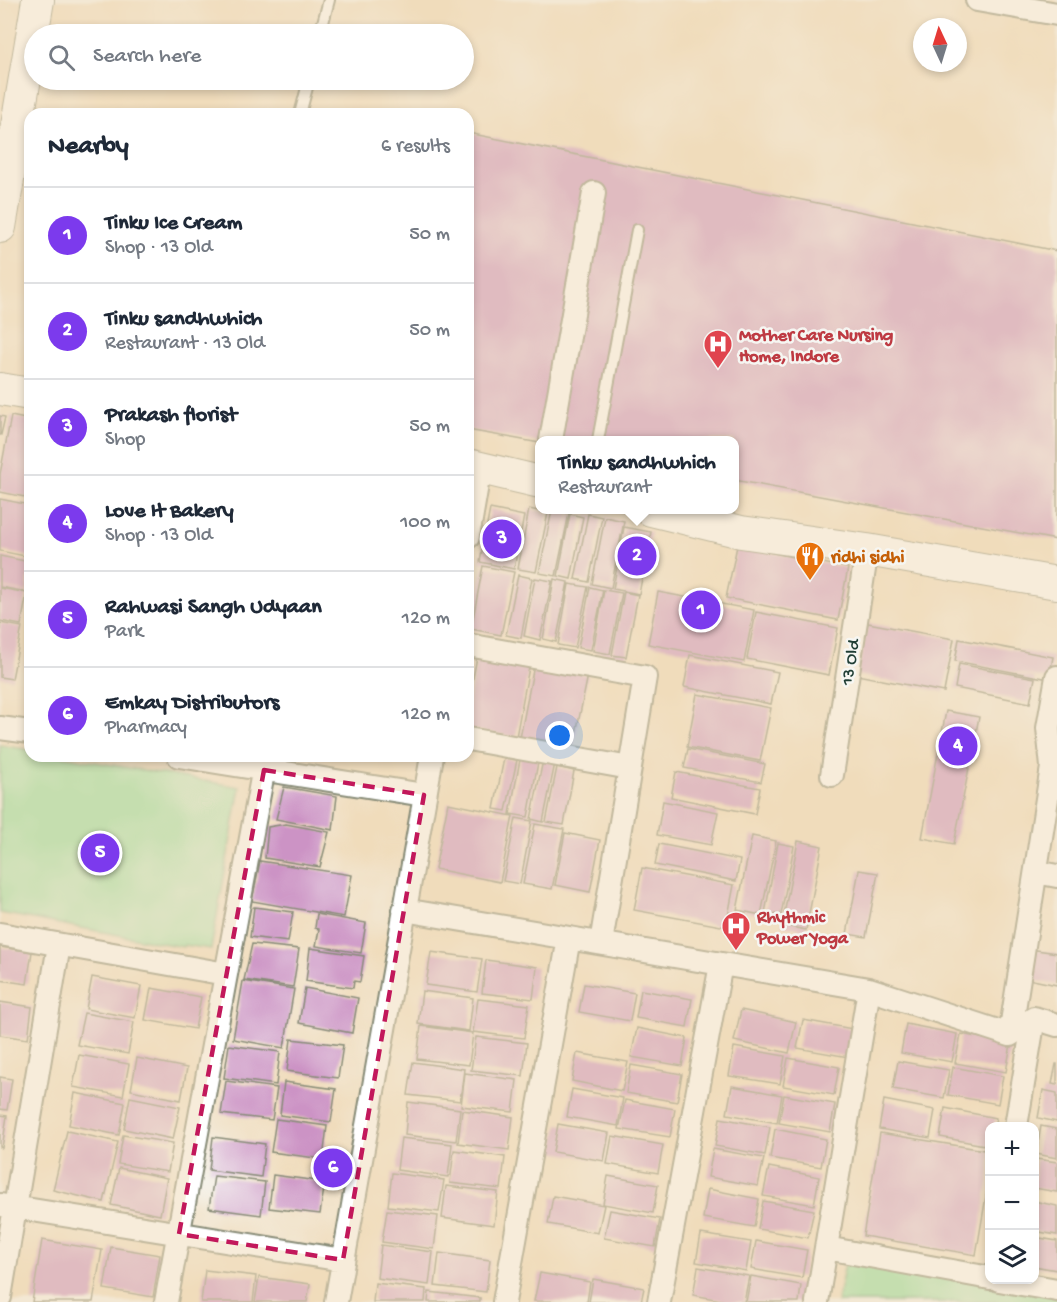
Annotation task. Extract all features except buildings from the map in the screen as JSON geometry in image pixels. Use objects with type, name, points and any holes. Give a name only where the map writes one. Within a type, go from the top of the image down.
[{"type":"street","points":[[34,24],[38,0]]},
{"type":"street","points":[[976,0],[1043,8]]},
{"type":"street","points":[[0,227],[4,184],[24,76]]},
{"type":"street","points":[[552,436],[594,193]]},
{"type":"street","points":[[0,389],[24,393]]},
{"type":"street","points":[[474,466],[535,481]]},
{"type":"street","points":[[667,514],[741,532],[867,550],[1057,583]]},
{"type":"street","name":"13 Old","points":[[832,775],[867,550]]},
{"type":"street","points":[[474,646],[645,677],[602,944]]},
{"type":"street","points":[[1010,1035],[1046,874],[1055,768],[1048,728],[1057,677]]},
{"type":"street","points":[[0,728],[24,731]]},
{"type":"street","points":[[474,740],[630,768]]},
{"type":"street","points":[[336,1302],[431,762]]},
{"type":"street","points":[[166,1302],[265,763],[424,795]]},
{"type":"street","points":[[404,910],[869,989],[1010,1035]]},
{"type":"street","points":[[0,934],[226,974]]},
{"type":"street","points":[[504,1302],[569,938]]},
{"type":"street","points":[[0,1297],[8,1206],[59,945]]},
{"type":"street","points":[[659,1302],[721,964]]},
{"type":"street","points":[[817,1302],[869,989]]},
{"type":"street","points":[[1010,1035],[1034,1018]]},
{"type":"street","points":[[1034,1018],[1057,1025]]},
{"type":"street","points":[[1017,1122],[1034,1018]]},
{"type":"street","points":[[8,1206],[343,1260]]},
{"type":"street","points":[[826,1248],[985,1277]]},
{"type":"street","points":[[1022,1284],[1057,1290]]},
{"type":"lane","points":[[323,24],[329,0]]},
{"type":"lane","points":[[302,108],[306,90]]},
{"type":"lane","points":[[599,436],[637,230]]},
{"type":"highlighted area","points":[[264,770],[424,795],[343,1260],[179,1234]]},
{"type":"green space","points":[[0,745],[24,749],[24,762],[96,762],[240,787],[211,949],[184,945],[183,947],[0,913]]},
{"type":"green space","points":[[848,1250],[985,1275],[985,1284],[1035,1284],[1057,1288],[1057,1302],[837,1302]]},
{"type":"place","name":"Mother Care Nursing Home, Indore","points":[[718,370]]},
{"type":"place","name":"Prakash florist","points":[[502,539]]},
{"type":"place","name":"Tinku sandhwhich","points":[[637,556]]},
{"type":"place","name":"ridhi sidhi","points":[[810,582]]},
{"type":"place","name":"Tinku Ice Cream","points":[[701,610]]},
{"type":"place","name":"Love It Bakery","points":[[958,746]]},
{"type":"place","name":"Rahwasi Sangh Udyaan","points":[[100,853]]},
{"type":"place","name":"Rhythmic Power Yoga","points":[[736,952]]},
{"type":"place","name":"Emkay Distributors","points":[[333,1168]]}]
